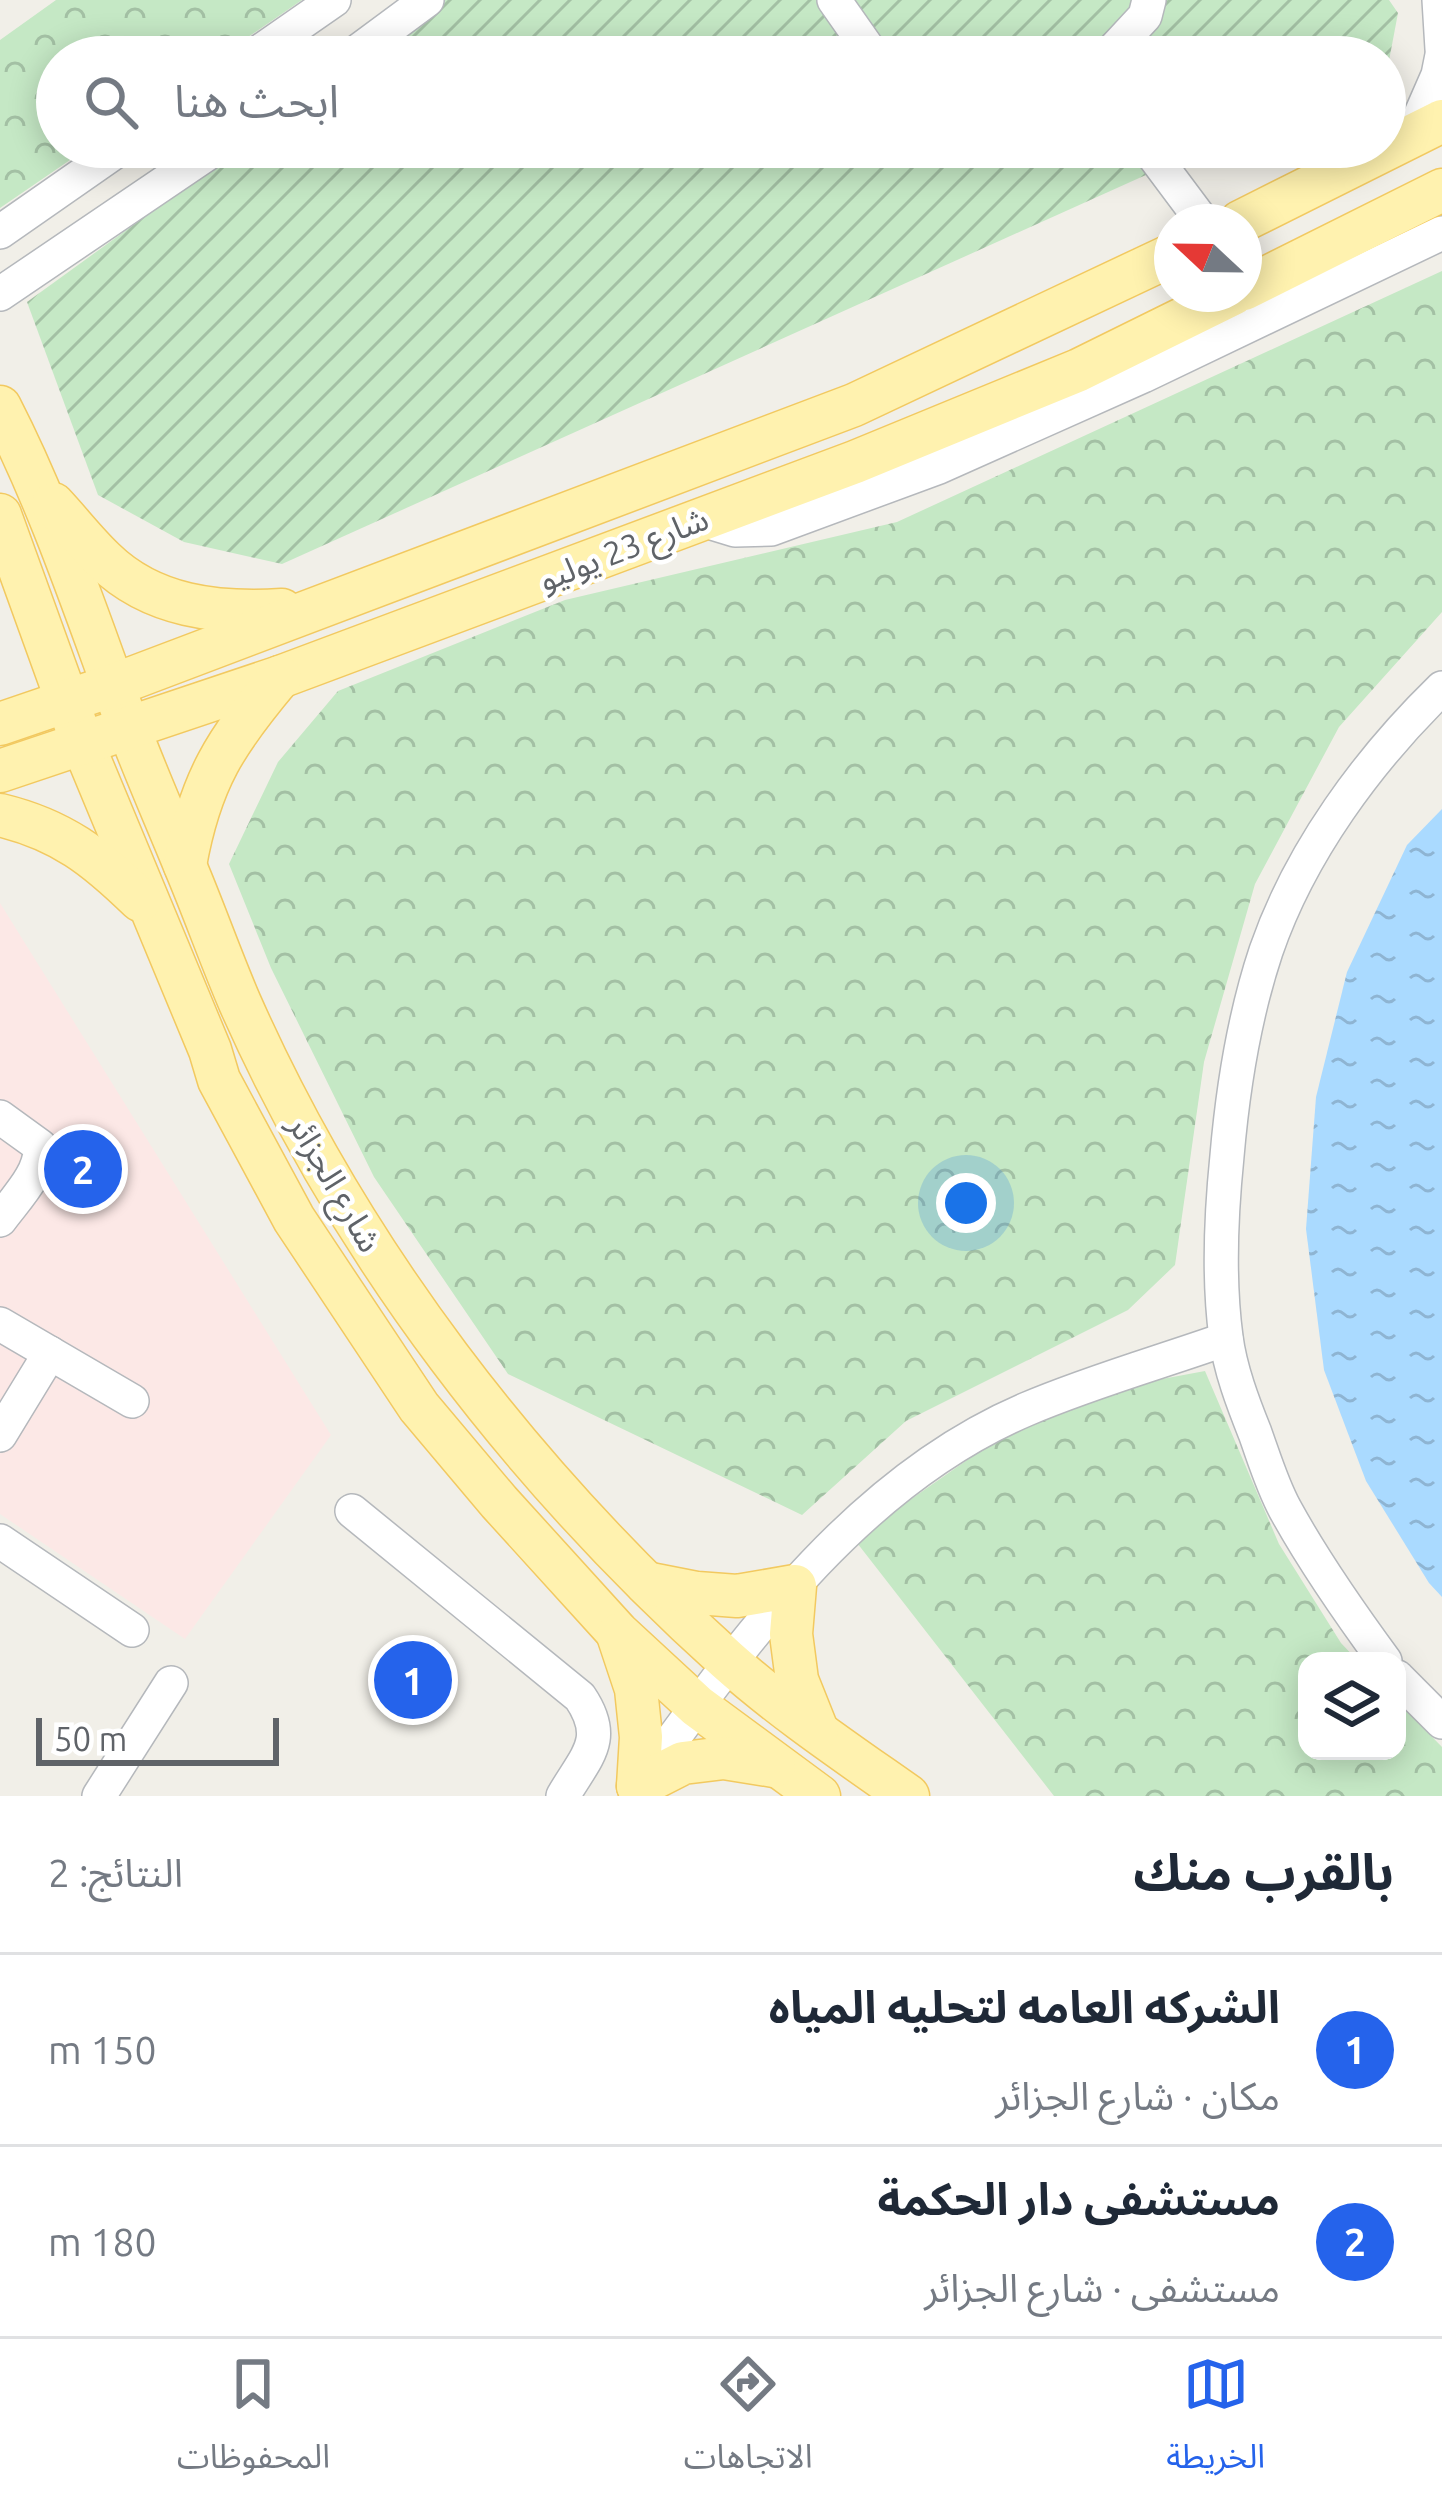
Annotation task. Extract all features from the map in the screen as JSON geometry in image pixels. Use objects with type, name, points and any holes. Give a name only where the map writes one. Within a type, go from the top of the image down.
[{"type":"main road","points":[[1262,211],[1349,168]]},
{"type":"main road","points":[[1262,280],[1442,190]]},
{"type":"main road","name":"شارع 23 يوليو","points":[[0,724],[854,405],[1154,263]]},
{"type":"main road","name":"شارع 23 يوليو","points":[[0,771],[280,676],[855,462],[1079,370],[1197,312]]},
{"type":"main road","name":"شارع الجزائر","points":[[0,407],[37,486],[241,1004],[308,1139],[374,1250],[449,1360],[547,1477],[646,1583],[730,1663],[908,1796]]},
{"type":"main road","points":[[37,486],[106,563],[155,595],[215,610],[313,608]]},
{"type":"main road","name":"شارع الجزائر","points":[[0,515],[82,742],[219,1080],[294,1219],[359,1321],[418,1407],[618,1633],[697,1706],[819,1796]]},
{"type":"main road","points":[[0,544],[0,570]]},
{"type":"main road","points":[[185,865],[197,806],[215,766],[243,721],[280,676]]},
{"type":"main road","points":[[0,815],[34,824],[88,853],[152,912]]},
{"type":"main road","points":[[646,1583],[737,1597],[795,1586],[791,1634],[797,1680],[817,1731]]},
{"type":"main road","points":[[618,1633],[636,1689],[641,1737],[634,1791]]},
{"type":"main road","points":[[634,1791],[683,1763],[724,1758],[775,1766]]},
{"type":"street","points":[[378,36],[427,0]]},
{"type":"street","points":[[834,0],[859,36]]},
{"type":"street","points":[[1126,36],[1144,16],[1149,0]]},
{"type":"street","points":[[1426,130],[1442,52],[1439,0]]},
{"type":"street","points":[[282,36],[323,8]]},
{"type":"street","points":[[0,232],[92,168]]},
{"type":"street","points":[[0,294],[186,168]]},
{"type":"street","points":[[1163,168],[1190,204]]},
{"type":"street","points":[[699,519],[735,530],[771,529],[939,467],[1143,376],[1442,232]]},
{"type":"street","points":[[1378,1652],[1342,1603],[1283,1505],[1244,1405],[1226,1339],[1221,1219],[1245,1024],[1267,948],[1307,859],[1358,785],[1442,688]]},
{"type":"street","points":[[0,1117],[40,1146],[41,1155],[37,1169],[0,1220]]},
{"type":"street","points":[[0,1324],[132,1401]]},
{"type":"street","points":[[634,1791],[730,1663],[868,1510],[942,1454],[1026,1409],[1226,1339]]},
{"type":"street","points":[[0,1436],[50,1353]]},
{"type":"street","points":[[352,1511],[580,1696],[595,1718],[595,1740],[563,1796]]},
{"type":"street","points":[[0,1541],[133,1630]]},
{"type":"street","points":[[99,1796],[171,1683]]},
{"type":"street","points":[[1406,1686],[1442,1722]]},
{"type":"shaded area","points":[[0,903],[331,1435],[185,1639],[0,1514]]},
{"type":"green space","points":[[56,0],[302,0],[250,36],[36,36],[36,168],[58,168],[0,208],[0,40]]},
{"type":"green space","points":[[445,0],[1389,0],[1398,13],[1394,36],[395,36]]},
{"type":"green space","points":[[212,168],[1161,168],[282,564],[184,542],[98,495],[27,302]]},
{"type":"green space","points":[[1442,271],[1442,612],[1339,727],[1255,884],[1204,1062],[1175,1265],[1128,1310],[906,1421],[802,1515],[508,1374],[374,1177],[271,968],[229,864],[278,762],[338,691],[565,600],[897,522]]},
{"type":"green space","points":[[1205,1371],[1279,1544],[1350,1652],[1298,1652],[1298,1760],[1406,1760],[1406,1710],[1442,1747],[1442,1796],[1054,1796],[854,1539],[1026,1419]]},
{"type":"water","points":[[1442,809],[1442,1597],[1366,1481],[1324,1370],[1306,1229],[1316,1097],[1347,972],[1407,845]]},
{"type":"place","name":"مستشفى دار الحكمة","points":[[83,1169]]},
{"type":"place","name":"الشركه العامه لتحليه المياه","points":[[413,1680]]}]
